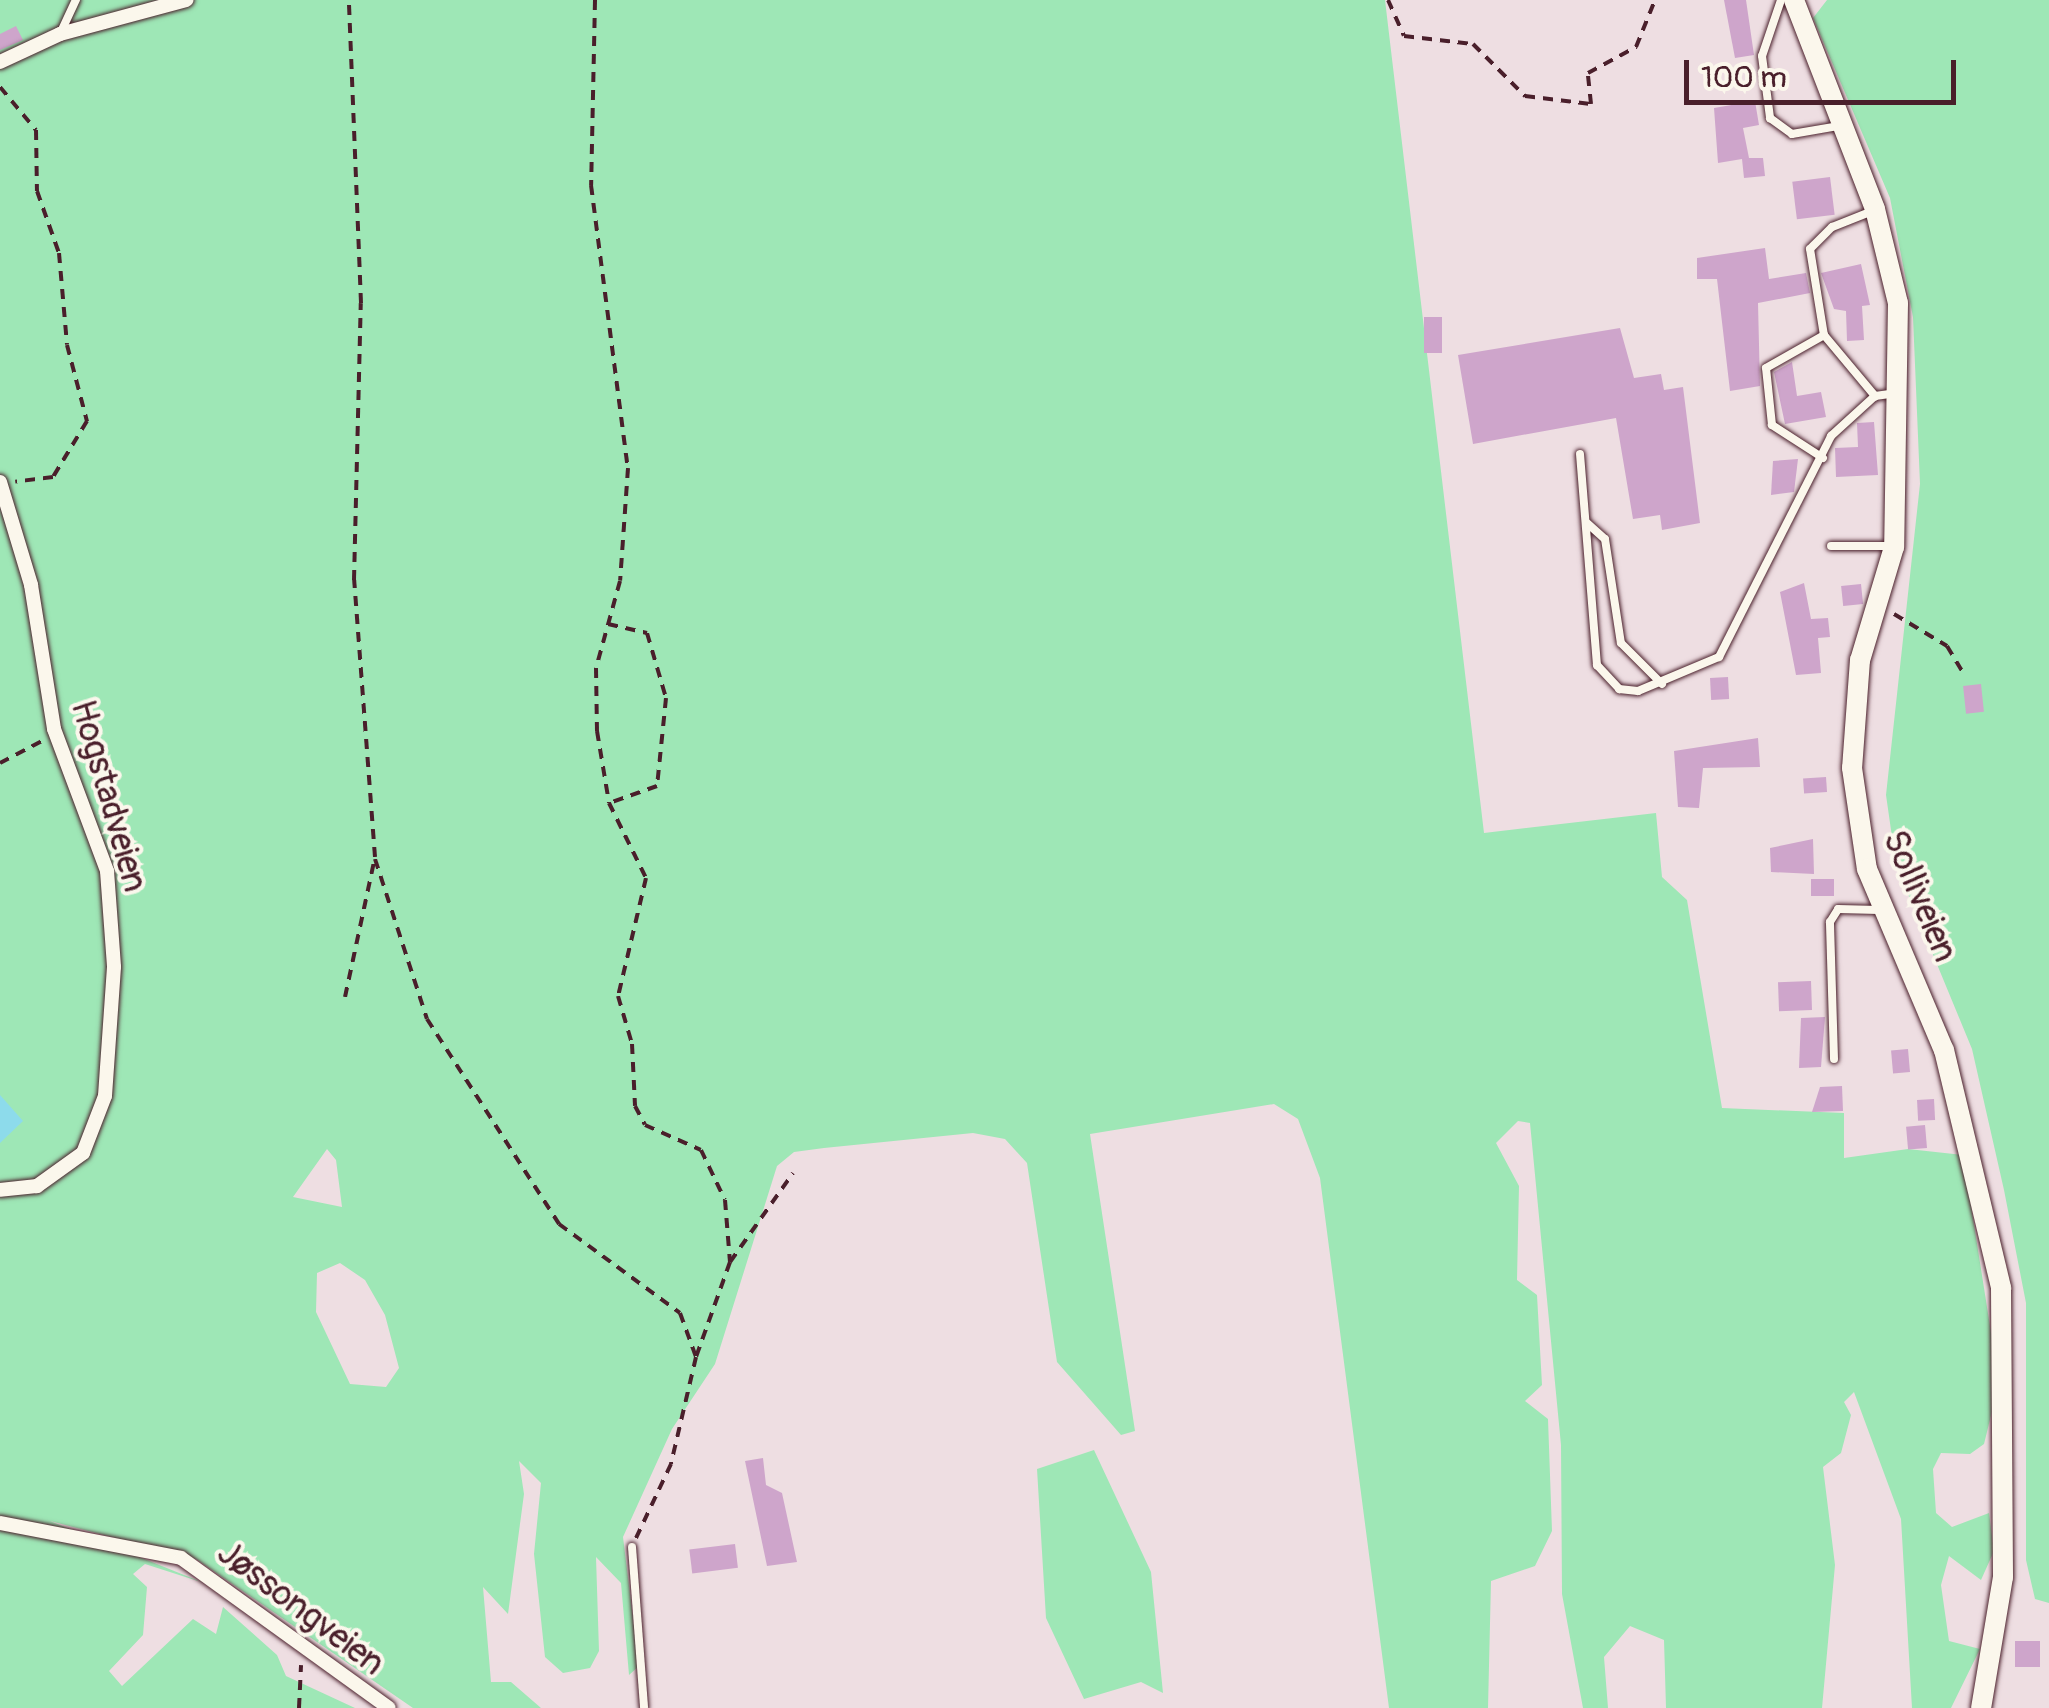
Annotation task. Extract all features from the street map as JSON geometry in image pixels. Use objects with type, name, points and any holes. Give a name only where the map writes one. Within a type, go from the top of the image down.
[{"type":"street","points":[[0,62],[60,34],[186,0]]},
{"type":"street","name":"Solliveien","points":[[1794,0],[1875,210],[1898,303],[1901,392],[1894,546],[1860,660],[1852,768],[1856,826],[1884,910],[1944,1050],[2002,1288],[2004,1578],[1980,1708]]},
{"type":"street","name":"Hogstadveien","points":[[0,483],[30,585],[54,729],[106,872],[110,1054],[83,1153],[37,1186],[0,1190]]},
{"type":"street","name":"Jøssongveien","points":[[0,1524],[181,1558],[301,1651],[389,1708]]},
{"type":"lane","points":[[60,34],[76,0]]},
{"type":"lane","points":[[1781,0],[1762,56],[1770,118],[1792,134],[1844,126]]},
{"type":"lane","points":[[1875,210],[1832,227],[1810,249],[1824,335],[1876,396]]},
{"type":"lane","points":[[1823,458],[1772,425],[1766,368],[1824,335]]},
{"type":"lane","points":[[1580,454],[1597,665],[1618,689],[1662,684],[1719,656],[1841,424],[1876,396],[1901,392]]},
{"type":"lane","points":[[1587,523],[1605,539],[1620,643],[1662,684]]},
{"type":"lane","points":[[1831,546],[1894,546]]},
{"type":"lane","points":[[1834,1059],[1833,914],[1884,910]]},
{"type":"lane","points":[[632,1547],[644,1708]]},
{"type":"path","points":[[349,0],[361,303],[354,580],[374,856],[438,1035],[560,1224],[680,1312],[696,1357]]},
{"type":"path","points":[[595,0],[591,185],[628,468],[608,624],[596,684],[609,803],[646,878],[618,996],[632,1044],[635,1106],[645,1125],[714,1164],[730,1262]]},
{"type":"path","points":[[1388,0],[1404,36],[1473,44],[1525,96],[1591,104],[1588,73],[1636,47],[1655,0]]},
{"type":"path","points":[[0,87],[36,130],[36,192],[58,252],[67,345],[87,421],[53,477],[0,483]]},
{"type":"path","points":[[1878,606],[1937,637],[1964,674]]},
{"type":"path","points":[[608,624],[647,633],[666,698],[657,786],[609,803]]},
{"type":"path","points":[[0,763],[54,729]]},
{"type":"path","points":[[345,998],[374,856]]},
{"type":"path","points":[[632,1547],[671,1464],[696,1357],[730,1262],[792,1173]]},
{"type":"path","points":[[299,1708],[301,1651]]},
{"type":"green space","points":[[0,0],[1385,0],[1484,833],[1656,813],[1662,877],[1687,900],[1722,1108],[1844,1113],[1844,1158],[1908,1149],[1963,1155],[1999,1383],[1984,1444],[1970,1454],[1941,1453],[1933,1469],[1936,1513],[1952,1527],[1989,1513],[1994,1551],[1981,1580],[1949,1556],[1941,1585],[1949,1641],[1980,1649],[1951,1708],[1912,1708],[1901,1519],[1854,1392],[1844,1402],[1851,1415],[1841,1453],[1823,1467],[1835,1565],[1822,1708],[1666,1708],[1664,1640],[1630,1626],[1604,1657],[1608,1708],[1583,1708],[1562,1594],[1561,1445],[1530,1123],[1518,1121],[1496,1143],[1519,1186],[1517,1280],[1537,1295],[1542,1385],[1525,1401],[1548,1419],[1552,1531],[1535,1566],[1491,1581],[1488,1708],[1389,1708],[1320,1178],[1298,1119],[1274,1104],[1090,1134],[1135,1431],[1121,1435],[1057,1362],[1027,1163],[1005,1139],[973,1133],[824,1148],[794,1152],[777,1166],[715,1364],[672,1429],[623,1537],[639,1666],[629,1675],[621,1583],[596,1557],[599,1651],[590,1668],[563,1673],[545,1657],[534,1554],[541,1483],[519,1461],[524,1494],[508,1614],[483,1587],[491,1682],[511,1682],[541,1708],[413,1708],[196,1559],[50,1521],[204,1583],[145,1564],[133,1574],[147,1587],[143,1635],[109,1671],[122,1686],[193,1619],[216,1634],[223,1607],[277,1655],[286,1676],[355,1708],[0,1708]],"holes":[[[327,1149],[336,1160],[342,1207],[293,1197]],[[340,1263],[365,1280],[385,1315],[399,1368],[386,1387],[350,1384],[316,1312],[317,1273]]]},
{"type":"green space","points":[[1827,0],[2049,0],[2049,1603],[2035,1599],[2026,1560],[2026,1303],[2004,1190],[1972,1049],[1896,865],[1886,795],[1920,484],[1913,317],[1890,198],[1813,18]]},
{"type":"green space","points":[[1094,1450],[1151,1572],[1163,1693],[1141,1682],[1084,1699],[1046,1618],[1037,1469]]},
{"type":"water","points":[[0,1095],[23,1121],[0,1143]]},
{"type":"building","points":[[1724,0],[1746,0],[1754,55],[1735,58]]},
{"type":"building","points":[[16,26],[23,40],[0,50],[0,34]]},
{"type":"building","points":[[1755,101],[1759,125],[1743,128],[1749,158],[1763,158],[1765,176],[1744,178],[1742,159],[1718,163],[1714,108]]},
{"type":"building","points":[[1830,177],[1835,215],[1797,219],[1792,182]]},
{"type":"building","points":[[1765,248],[1769,279],[1806,273],[1810,293],[1758,303],[1760,386],[1730,391],[1717,279],[1697,279],[1697,258]]},
{"type":"building","points":[[1861,264],[1870,305],[1862,306],[1864,340],[1847,341],[1846,311],[1834,309],[1821,273]]},
{"type":"building","points":[[1424,317],[1442,317],[1442,353],[1424,353]]},
{"type":"building","points":[[1620,328],[1634,378],[1661,374],[1664,390],[1683,387],[1700,523],[1662,530],[1660,515],[1633,519],[1616,418],[1473,444],[1458,355]]},
{"type":"building","points":[[1792,362],[1797,396],[1821,392],[1826,417],[1785,424],[1774,372]]},
{"type":"building","points":[[1874,422],[1878,475],[1836,477],[1835,448],[1858,447],[1857,423]]},
{"type":"building","points":[[1798,459],[1794,492],[1771,495],[1773,461]]},
{"type":"building","points":[[1804,583],[1811,619],[1828,618],[1830,637],[1818,638],[1821,673],[1796,675],[1780,592]]},
{"type":"building","points":[[1861,584],[1863,604],[1843,606],[1841,586]]},
{"type":"building","points":[[1728,677],[1729,699],[1711,700],[1710,678]]},
{"type":"building","points":[[1981,684],[1984,712],[1966,714],[1963,686]]},
{"type":"building","points":[[1758,738],[1760,767],[1703,768],[1699,808],[1678,807],[1674,751]]},
{"type":"building","points":[[1826,777],[1827,792],[1804,794],[1803,779]]},
{"type":"building","points":[[1813,839],[1814,874],[1771,872],[1770,848]]},
{"type":"building","points":[[1811,879],[1834,879],[1834,896],[1811,896]]},
{"type":"building","points":[[1811,981],[1812,1010],[1779,1011],[1778,982]]},
{"type":"building","points":[[1825,1017],[1821,1067],[1799,1068],[1801,1018]]},
{"type":"building","points":[[1908,1049],[1910,1072],[1893,1073],[1891,1050]]},
{"type":"building","points":[[1842,1086],[1843,1111],[1812,1112],[1820,1087]]},
{"type":"building","points":[[1934,1099],[1935,1120],[1918,1121],[1917,1100]]},
{"type":"building","points":[[1925,1125],[1927,1148],[1908,1150],[1906,1127]]},
{"type":"building","points":[[763,1458],[766,1485],[782,1493],[797,1562],[767,1566],[745,1461]]},
{"type":"building","points":[[735,1544],[738,1568],[692,1573],[689,1550]]},
{"type":"building","points":[[2015,1641],[2040,1641],[2040,1667],[2015,1667]]}]
